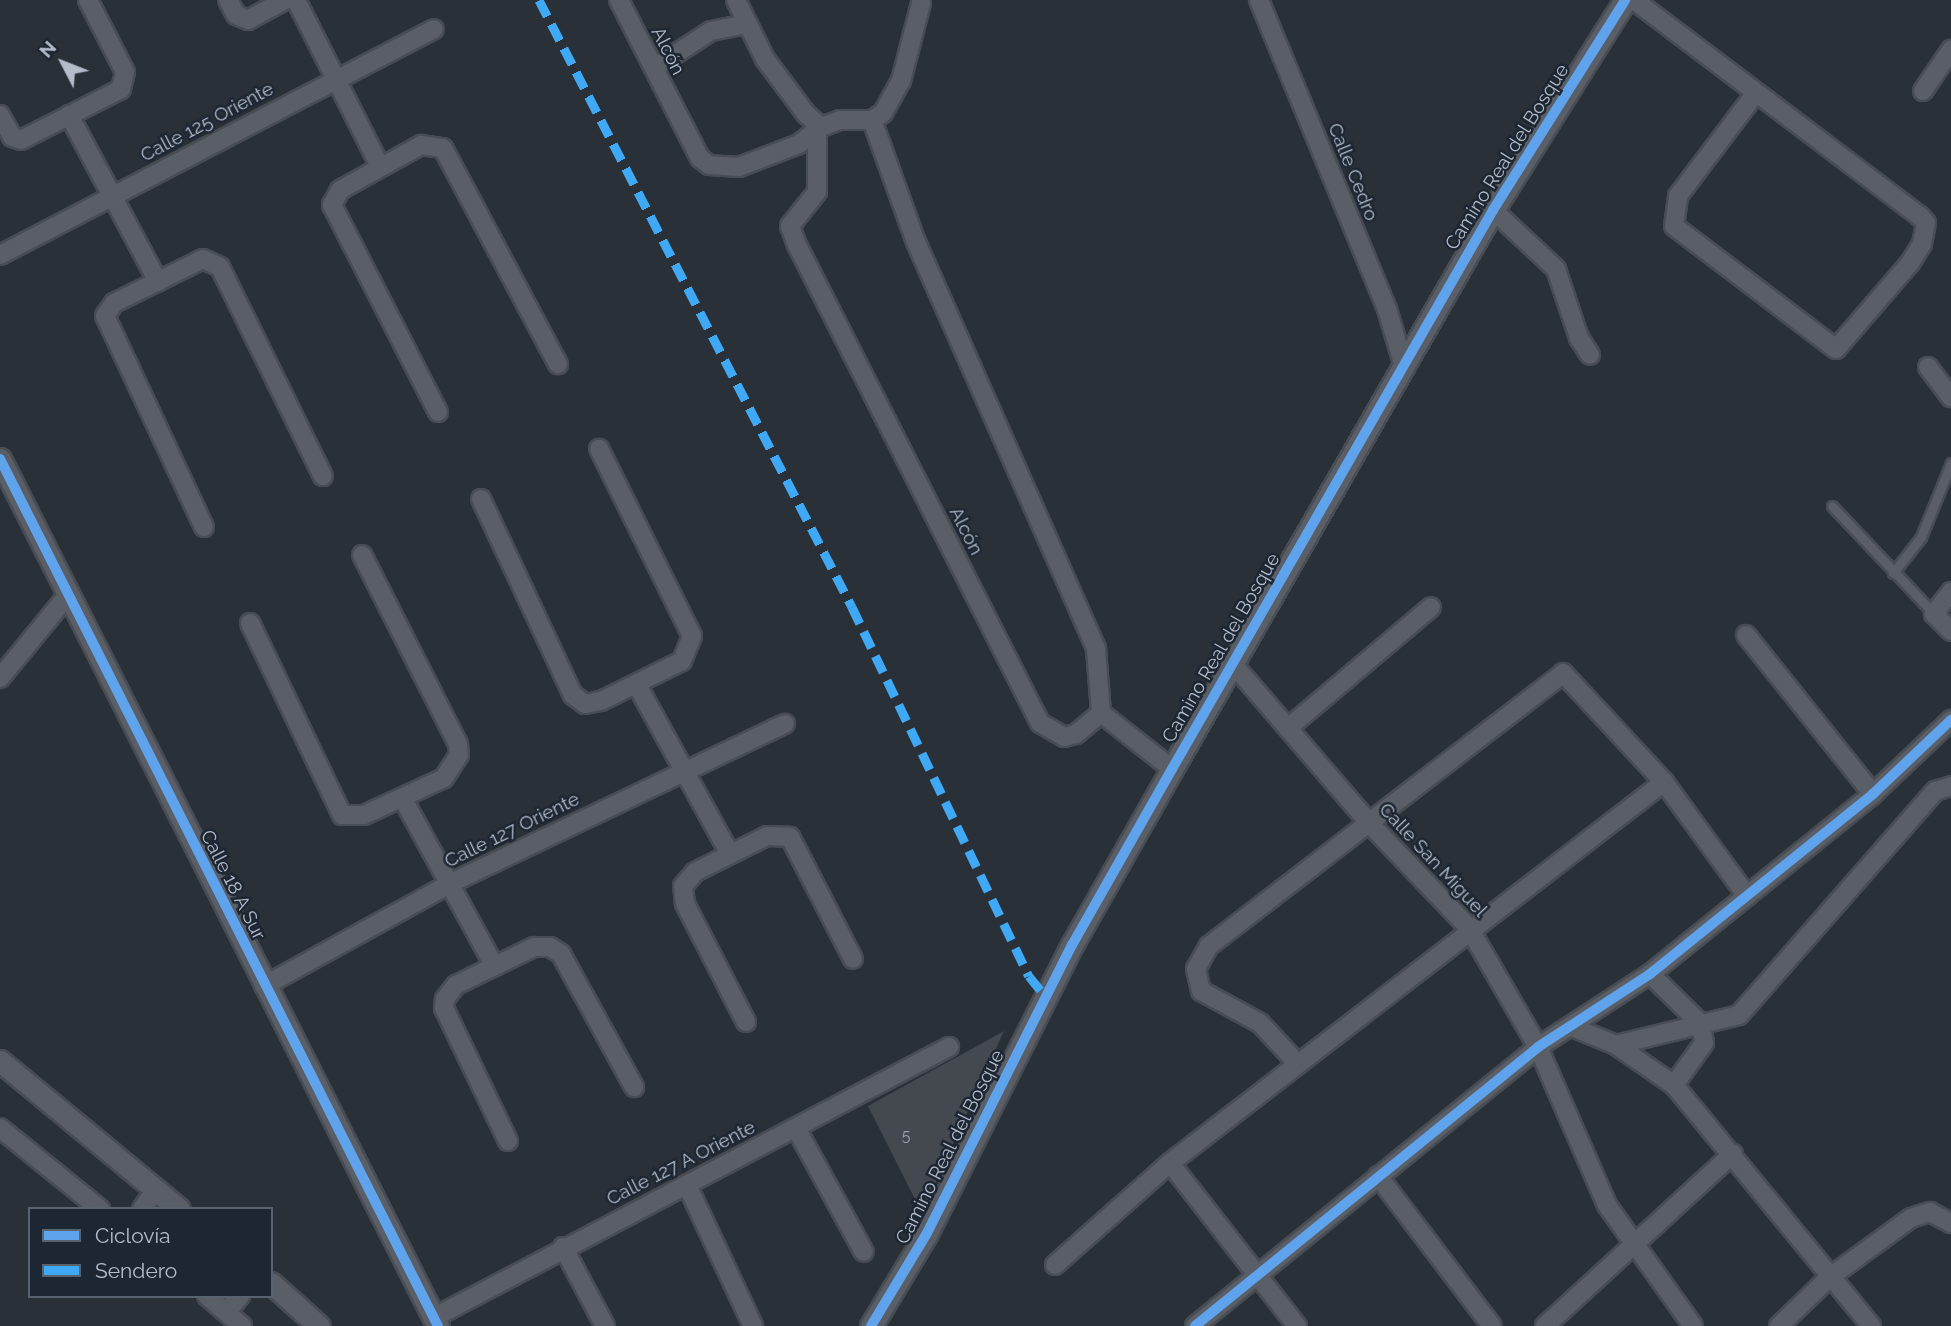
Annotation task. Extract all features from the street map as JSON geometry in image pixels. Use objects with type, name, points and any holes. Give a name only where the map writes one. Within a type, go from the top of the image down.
[{"type":"street","points":[[0,116],[16,141],[69,115],[127,81],[88,0]]},
{"type":"street","points":[[228,0],[236,15],[248,20],[285,0]]},
{"type":"street","points":[[296,0],[380,166]]},
{"type":"street","name":"Alcón","points":[[619,0],[700,158],[718,168],[739,167],[799,144],[819,129]]},
{"type":"street","points":[[736,0],[746,24],[791,97],[819,129],[840,120],[872,120],[883,113],[901,81],[924,1]]},
{"type":"street","name":"Calle Cedro","points":[[1259,0],[1387,309],[1404,363]]},
{"type":"street","name":"Camino Real del Bosque","points":[[871,1326],[926,1236],[1072,945],[1232,663],[1493,210],[1625,0]]},
{"type":"street","points":[[1634,0],[1756,93],[1926,223],[1922,244],[1910,263],[1836,349],[1674,226],[1678,196],[1756,93]]},
{"type":"street","points":[[654,68],[711,32],[746,24]]},
{"type":"street","name":"Calle 125 Oriente","points":[[0,255],[334,78],[435,29]]},
{"type":"street","points":[[1923,91],[1951,50]]},
{"type":"street","points":[[69,115],[110,197],[158,282]]},
{"type":"street","points":[[872,120],[916,242],[1096,649],[1101,713],[1172,769]]},
{"type":"street","name":"Alcón","points":[[819,129],[817,192],[790,226],[797,245],[1040,723],[1064,737],[1076,734],[1101,713]]},
{"type":"street","points":[[438,412],[334,215],[332,205],[340,190],[428,142],[443,148],[558,364]]},
{"type":"street","points":[[1493,210],[1556,269],[1578,338],[1590,355]]},
{"type":"street","points":[[204,527],[106,322],[110,306],[203,259],[220,267],[323,476]]},
{"type":"street","points":[[1928,367],[1951,397]]},
{"type":"street","points":[[481,499],[573,695],[593,704],[682,662],[692,636],[599,449]]},
{"type":"street","name":"Calle 18 A Sur","points":[[2,467],[435,1322]]},
{"type":"street","points":[[250,623],[337,809],[356,818],[403,799],[444,778],[459,755],[458,744],[362,555]]},
{"type":"street","points":[[1951,592],[1934,614],[1951,631]]},
{"type":"street","points":[[0,678],[68,595]]},
{"type":"street","points":[[1288,728],[1431,607]]},
{"type":"street","points":[[1746,635],[1873,793]]},
{"type":"street","name":"Calle San Miguel","points":[[1232,663],[1370,824],[1469,928],[1538,1047],[1607,1206],[1634,1249],[1693,1326]]},
{"type":"street","points":[[1297,1063],[1260,1023],[1201,990],[1196,969],[1209,946],[1563,673],[1664,782],[1747,896]]},
{"type":"street","points":[[637,685],[730,853]]},
{"type":"street","points":[[1195,1326],[1538,1047],[1650,974],[1873,793],[1951,720]]},
{"type":"street","name":"Calle 127 Oriente","points":[[264,986],[451,883],[684,769],[785,724]]},
{"type":"street","points":[[1055,1265],[1170,1163],[1469,928],[1664,782]]},
{"type":"street","points":[[1616,1045],[1739,1015],[1935,791],[1951,786]]},
{"type":"street","points":[[403,799],[494,965]]},
{"type":"street","points":[[746,1022],[682,895],[687,878],[766,836],[790,837],[853,959]]},
{"type":"street","points":[[508,1141],[444,1008],[456,985],[494,965],[542,945],[561,954],[634,1087]]},
{"type":"street","points":[[1650,974],[1701,1024],[1704,1043],[1674,1085]]},
{"type":"street","points":[[1572,1027],[1616,1045],[1674,1085],[1871,1326]]},
{"type":"street","name":"Calle 127 A Oriente","points":[[435,1322],[563,1247],[949,1047]]},
{"type":"street","points":[[0,1061],[177,1207]]},
{"type":"street","points":[[0,1128],[98,1207]]},
{"type":"street","points":[[796,1128],[864,1252]]},
{"type":"street","points":[[1545,1326],[1634,1249],[1733,1154]]},
{"type":"street","points":[[1170,1163],[1297,1326]]},
{"type":"street","points":[[1378,1176],[1492,1326]]},
{"type":"street","points":[[687,1185],[753,1326]]},
{"type":"street","points":[[143,1207],[156,1189]]},
{"type":"street","points":[[1779,1326],[1830,1277],[1919,1214],[1930,1212],[1951,1223]]},
{"type":"street","points":[[563,1247],[606,1326]]},
{"type":"street","points":[[273,1285],[313,1324]]},
{"type":"street","points":[[210,1298],[242,1326]]},
{"type":"street","points":[[227,1312],[238,1298]]},
{"type":"lane","points":[[1893,573],[1920,537],[1951,463]]},
{"type":"lane","points":[[1832,506],[1934,614]]},
{"type":"building","points":[[1004,1031],[922,1213],[868,1106]]},
{"type":"marked path","points":[[539,0],[852,607],[1029,976],[1046,997]]},
{"type":"cycle path","points":[[871,1326],[926,1235],[1072,945],[1172,769],[1493,210],[1625,0]]},
{"type":"cycle path","points":[[0,459],[438,1326]]},
{"type":"cycle path","points":[[1195,1326],[1538,1047],[1650,974],[1873,794],[1951,720]]}]
